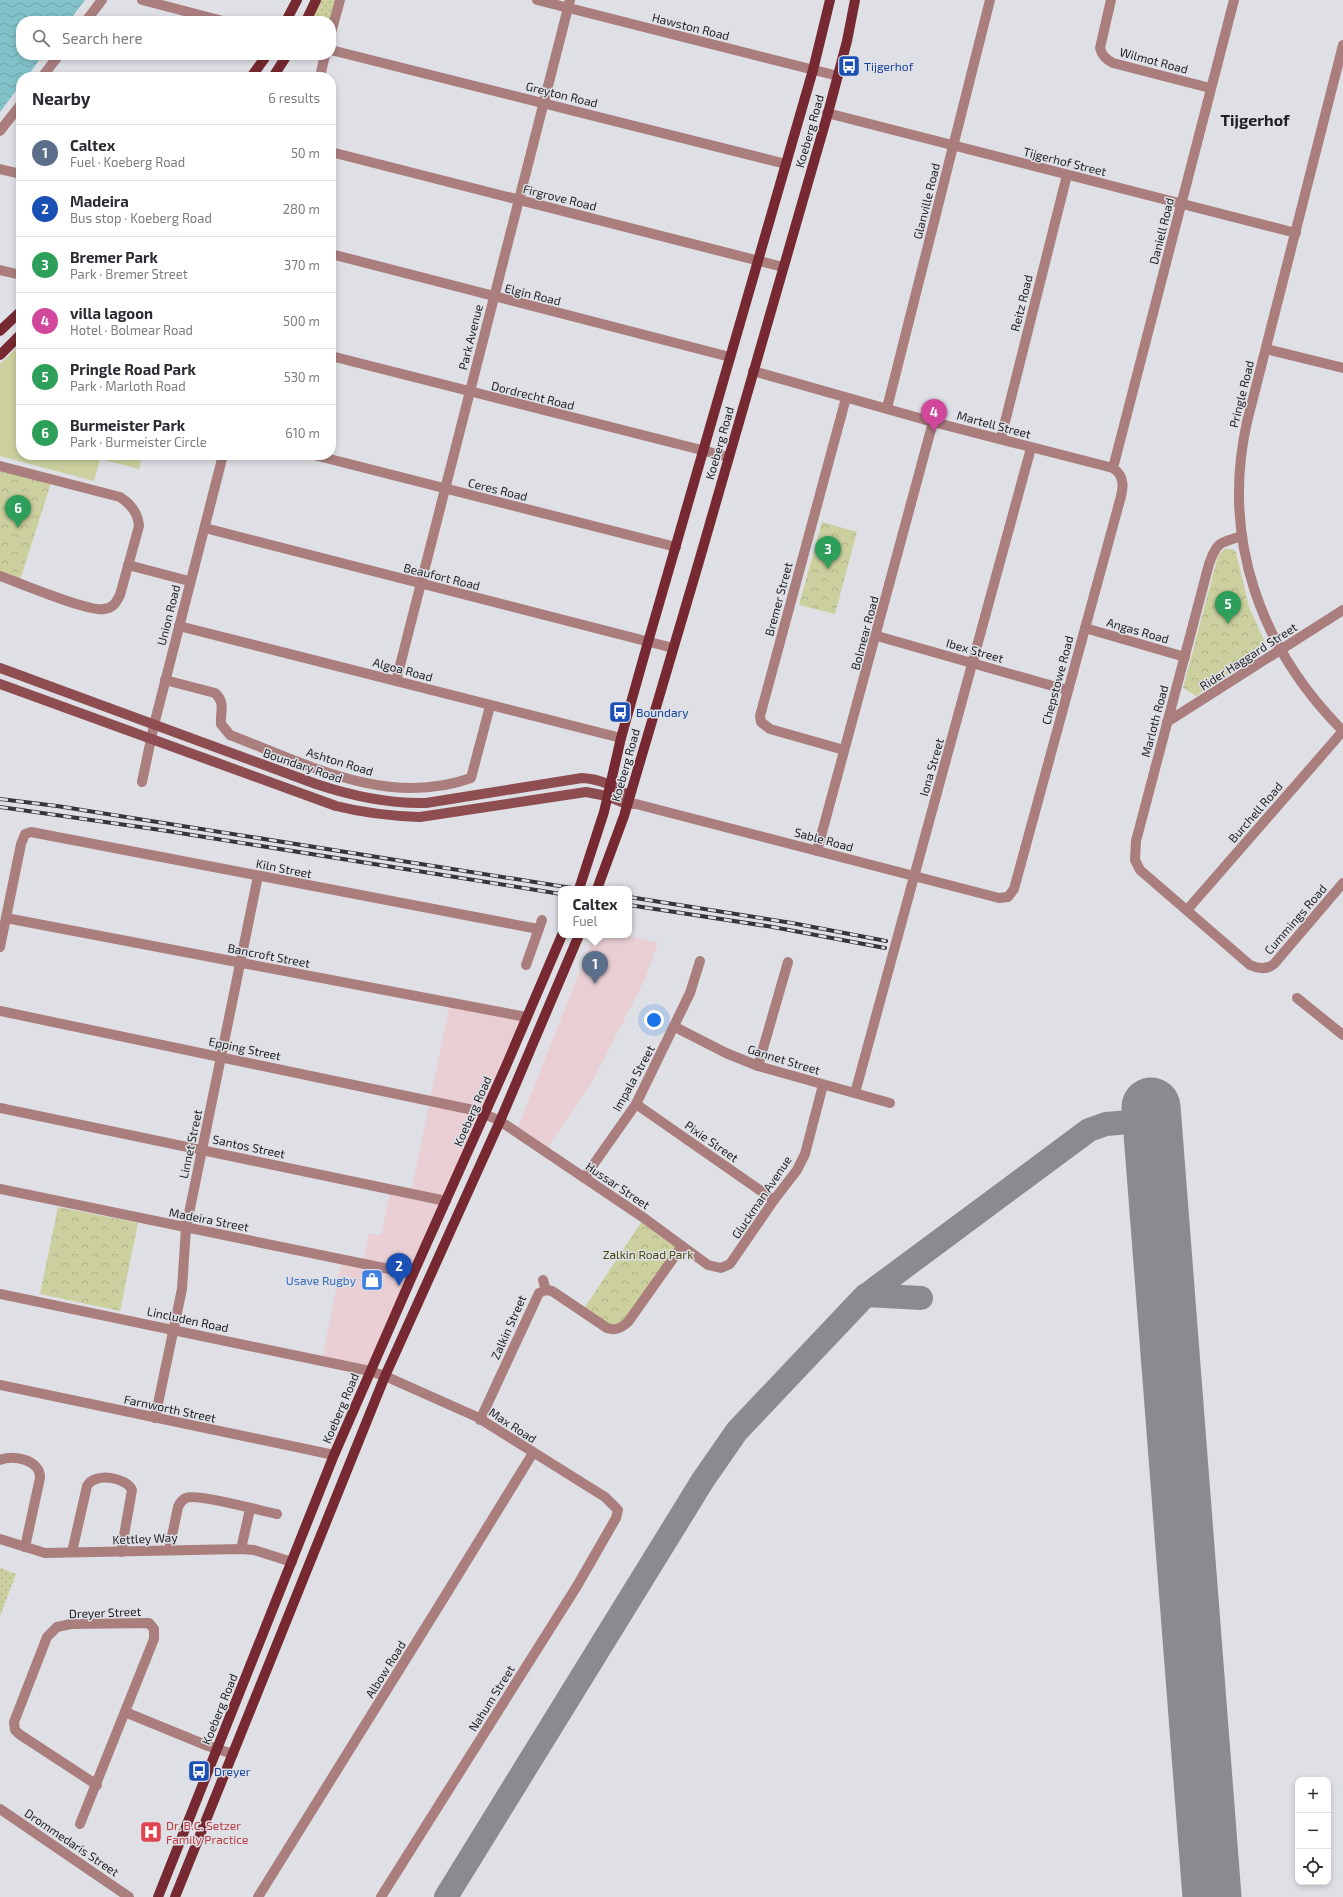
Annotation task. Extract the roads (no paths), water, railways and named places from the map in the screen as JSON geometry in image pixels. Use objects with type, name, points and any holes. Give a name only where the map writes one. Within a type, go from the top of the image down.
[{"type":"main road","points":[[289,16],[297,0]]},
{"type":"main road","points":[[308,16],[316,0]]},
{"type":"main road","name":"Koeberg Road","points":[[580,886],[588,865],[621,738],[702,451],[813,70],[830,0]]},
{"type":"main road","name":"Koeberg Road","points":[[597,886],[631,801],[673,648],[838,76],[855,0]]},
{"type":"main road","points":[[254,72],[263,60]]},
{"type":"main road","points":[[276,72],[284,60]]},
{"type":"main road","points":[[0,331],[16,316]]},
{"type":"main road","points":[[0,354],[16,339]]},
{"type":"main road","name":"Boundary Road","points":[[0,668],[316,784],[379,801],[411,803],[446,801],[577,779],[594,779],[610,784],[631,801]]},
{"type":"main road","points":[[0,684],[336,806],[376,814],[420,816],[442,814],[582,792],[592,792],[631,801]]},
{"type":"main road","name":"Koeberg Road","points":[[158,1896],[334,1456],[412,1274],[485,1114],[561,938]]},
{"type":"main road","points":[[175,1897],[385,1376],[500,1121],[578,938]]},
{"type":"street","points":[[90,16],[102,0]]},
{"type":"street","points":[[142,0],[204,16]]},
{"type":"street","points":[[336,16],[340,0]]},
{"type":"street","name":"Hawston Road","points":[[537,0],[569,4],[838,76]]},
{"type":"street","name":"Glanville Road","points":[[887,408],[990,0]]},
{"type":"street","name":"Wilmot Road","points":[[1111,0],[1100,48],[1102,54],[1107,59],[1113,62],[1210,88]]},
{"type":"street","name":"Daniell Road","points":[[1113,468],[1210,88],[1234,0]]},
{"type":"street","name":"Park Avenue","points":[[396,681],[569,4]]},
{"type":"street","name":"Pringle Road","points":[[1343,45],[1340,68],[1266,349],[1240,457],[1239,500],[1242,536],[1248,570],[1256,596],[1281,650],[1321,709],[1343,731]]},
{"type":"street","name":"Greyton Road","points":[[336,51],[786,164]]},
{"type":"street","points":[[47,72],[55,60]]},
{"type":"street","points":[[321,72],[324,60]]},
{"type":"street","points":[[0,131],[16,110]]},
{"type":"street","name":"Tijgerhof Street","points":[[827,113],[1296,233]]},
{"type":"street","name":"Firgrove Road","points":[[336,153],[783,267]]},
{"type":"street","points":[[0,168],[16,173]]},
{"type":"street","name":"Reitz Road","points":[[1001,438],[1067,175]]},
{"type":"street","name":"Elgin Road","points":[[336,255],[730,357]]},
{"type":"street","points":[[0,270],[16,274]]},
{"type":"street","points":[[1266,349],[1343,368]]},
{"type":"street","name":"Dordrecht Road","points":[[336,357],[729,457]]},
{"type":"street","name":"Martell Street","points":[[753,371],[934,422],[1113,468]]},
{"type":"street","name":"Bremer Street","points":[[844,750],[770,729],[761,722],[760,716],[846,398]]},
{"type":"street","name":"Bolmear Road","points":[[817,851],[877,636],[934,422]]},
{"type":"street","name":"Iona Street","points":[[855,1093],[1031,448]]},
{"type":"street","name":"Union Road","points":[[142,782],[150,738],[222,460]]},
{"type":"street","name":"Ceres Road","points":[[334,460],[676,547]]},
{"type":"street","points":[[0,466],[120,497],[129,502],[138,518],[139,526],[115,603],[110,608],[93,610],[0,576]]},
{"type":"street","name":"Chepstowe Road","points":[[1004,898],[1012,894],[1014,888],[1123,486],[1119,473],[1113,468]]},
{"type":"street","name":"Beaufort Road","points":[[204,528],[673,648]]},
{"type":"street","name":"Marloth Road","points":[[1242,536],[1222,542],[1215,548],[1136,841],[1134,860],[1140,870],[1250,965],[1265,968]]},
{"type":"street","points":[[128,565],[190,581]]},
{"type":"street","name":"Rider Haggard Street","points":[[1167,722],[1343,610]]},
{"type":"street","name":"Algoa Road","points":[[179,626],[621,738]]},
{"type":"street","name":"Angas Road","points":[[1085,628],[1185,657]]},
{"type":"street","name":"Ibex Street","points":[[877,636],[1067,690]]},
{"type":"street","name":"Ashton Road","points":[[165,680],[215,693],[221,698],[223,703],[221,724],[230,735],[342,777],[365,784],[388,787],[430,788],[471,778],[490,706]]},
{"type":"street","name":"Burchell Road","points":[[1188,910],[1343,731]]},
{"type":"street","name":"Sable Road","points":[[631,801],[914,877],[1004,898]]},
{"type":"street","name":"Kiln Street","points":[[6,918],[21,844],[25,834],[31,832],[44,833],[258,876],[540,924],[526,965]]},
{"type":"street","name":"Linnet Street","points":[[155,1418],[182,1289],[186,1228],[258,876]]},
{"type":"street","name":"Cummings Road","points":[[1265,968],[1274,964],[1343,883]]},
{"type":"street","points":[[0,946],[6,918]]},
{"type":"street","name":"Bancroft Street","points":[[6,918],[526,1017]]},
{"type":"street","name":"Impala Street","points":[[584,1178],[636,1104],[675,1027],[690,993],[700,962]]},
{"type":"street","points":[[758,1066],[788,962]]},
{"type":"street","points":[[1297,998],[1343,1035]]},
{"type":"street","name":"Epping Street","points":[[0,1011],[485,1114],[500,1121]]},
{"type":"street","name":"Gannet Street","points":[[675,1027],[726,1053],[758,1066],[890,1103]]},
{"type":"street","name":"Gluckman Avenue","points":[[720,1268],[730,1264],[774,1200],[790,1180],[805,1154],[823,1085]]},
{"type":"street","name":"Pixie Street","points":[[636,1104],[774,1200]]},
{"type":"street","name":"Santos Street","points":[[0,1108],[446,1201]]},
{"type":"street","name":"Hussar Street","points":[[500,1121],[708,1265],[720,1268]]},
{"type":"street","name":"Madeira Street","points":[[0,1189],[412,1274]]},
{"type":"street","points":[[543,1280],[546,1290],[555,1292],[607,1328],[619,1329],[628,1322],[682,1246]]},
{"type":"street","name":"Zalkin Street","points":[[480,1420],[537,1295],[546,1290]]},
{"type":"street","name":"Lincluden Road","points":[[0,1294],[370,1371],[385,1376]]},
{"type":"street","name":"Max Road","points":[[385,1376],[477,1418],[605,1497],[618,1510]]},
{"type":"street","name":"Farnworth Street","points":[[0,1385],[334,1456]]},
{"type":"street","name":"Albow Road","points":[[258,1897],[442,1603],[533,1453]]},
{"type":"street","points":[[0,1460],[9,1457],[29,1462],[34,1464],[39,1471],[40,1478],[25,1547]]},
{"type":"street","points":[[72,1552],[87,1486],[93,1479],[103,1477],[126,1482],[132,1490],[121,1552]]},
{"type":"street","points":[[169,1550],[178,1507],[181,1501],[185,1498],[199,1497],[277,1514]]},
{"type":"street","points":[[241,1549],[250,1509]]},
{"type":"street","name":"Nahum Street","points":[[381,1897],[577,1586],[616,1518],[618,1510]]},
{"type":"street","name":"Kettley Way","points":[[0,1539],[45,1553],[241,1549],[254,1550],[292,1562]]},
{"type":"street","name":"Dreyer Street","points":[[80,1824],[96,1786],[154,1639],[155,1632],[153,1626],[145,1623],[71,1624],[57,1627],[47,1637],[14,1722],[15,1730],[44,1752],[96,1786]]},
{"type":"street","points":[[125,1712],[233,1754]]},
{"type":"street","name":"Drommedaris Street","points":[[0,1809],[129,1897]]},
{"type":"water","points":[[0,0],[85,0],[73,16],[16,16],[16,60],[39,60],[31,72],[16,72],[16,91],[0,112]]},
{"type":"railway","points":[[0,799],[57,806],[559,886]]},
{"type":"railway","points":[[0,807],[161,830],[558,894]]},
{"type":"railway","points":[[632,897],[792,923],[886,941]]},
{"type":"railway","points":[[632,905],[773,927],[885,948]]},
{"type":"place","name":"Tijgerhof","points":[[849,66]]},
{"type":"place","name":"villa lagoon","points":[[934,432]]},
{"type":"place","name":"Burmeister Park","points":[[18,528]]},
{"type":"place","name":"Bremer Park","points":[[828,569]]},
{"type":"place","name":"Pringle Road Park","points":[[1228,624]]},
{"type":"place","name":"Boundary","points":[[620,712]]},
{"type":"place","name":"Caltex","points":[[595,984]]},
{"type":"place","name":"Usave Rugby","points":[[372,1280]]},
{"type":"place","name":"Madeira","points":[[399,1286]]},
{"type":"place","name":"Dreyer","points":[[199,1771]]},
{"type":"place","name":"Dr. B.C. Setzer Family Practice","points":[[151,1832]]},
{"type":"district","name":"Tijgerhof","points":[[1255,119]]},
{"type":"park label","name":"Zalkin Road Park","points":[[648,1254]]}]
